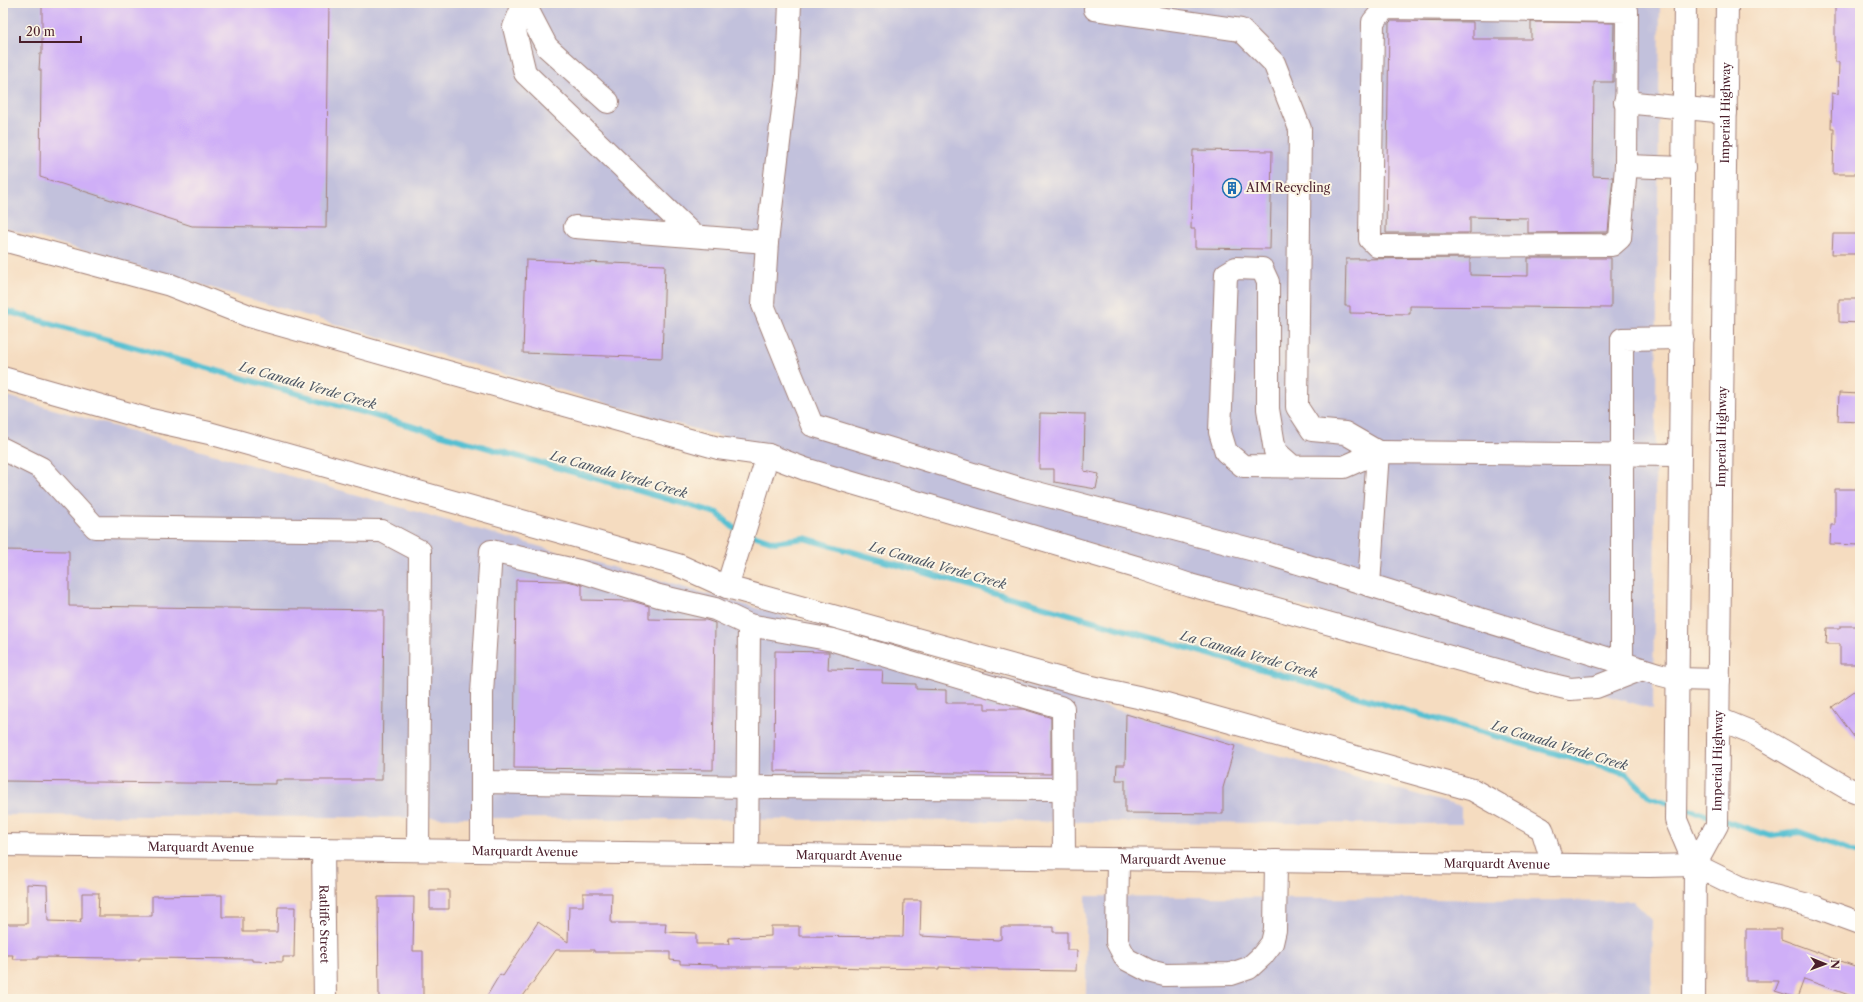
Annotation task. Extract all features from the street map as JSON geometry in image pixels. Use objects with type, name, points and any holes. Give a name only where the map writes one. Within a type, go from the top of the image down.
[{"type":"main road","points":[[524,3],[514,27],[525,73],[694,236]]},
{"type":"main road","points":[[524,3],[547,47],[608,102]]},
{"type":"main road","points":[[790,3],[787,76],[767,242],[763,305],[812,425],[1022,489],[1269,554],[1677,679],[1720,680]]},
{"type":"main road","name":"Imperial Highway","points":[[1686,3],[1676,820],[1695,858],[1694,999]]},
{"type":"main road","name":"Imperial Highway","points":[[1695,858],[1717,825],[1720,680],[1727,3]]},
{"type":"main road","points":[[1385,8],[1627,11],[1625,102],[1626,166],[1620,238],[1612,246],[1376,246],[1370,239],[1373,22],[1385,8]]},
{"type":"main road","points":[[1095,9],[1241,30],[1274,63],[1300,129],[1297,407],[1312,430],[1345,434],[1378,452]]},
{"type":"main road","points":[[1625,102],[1726,112]]},
{"type":"main road","points":[[1626,166],[1684,168]]},
{"type":"main road","points":[[574,227],[767,242]]},
{"type":"main road","points":[[3,240],[170,285],[249,316],[272,323],[718,448],[768,455],[805,469],[1144,569],[1190,585],[1540,682],[1570,689],[1596,687],[1632,666]]},
{"type":"main road","points":[[1292,466],[1275,451],[1268,408],[1268,282],[1262,269],[1236,268],[1226,274],[1220,432],[1226,452],[1243,466],[1344,467],[1378,452],[1680,454]]},
{"type":"main road","points":[[1268,335],[1297,336]]},
{"type":"main road","points":[[1632,666],[1623,453],[1622,339],[1682,338]]},
{"type":"main road","points":[[3,378],[151,420],[217,435],[678,565],[727,587],[1083,685],[1156,701],[1473,790],[1542,829],[1553,865]]},
{"type":"main road","points":[[3,449],[41,468],[95,527],[382,532],[420,551],[418,850]]},
{"type":"main road","points":[[1369,585],[1378,452]]},
{"type":"main road","points":[[727,587],[768,455]]},
{"type":"main road","points":[[482,851],[482,693],[491,551],[579,571],[659,596],[715,609],[749,625],[833,640],[1063,708],[1064,858]]},
{"type":"main road","points":[[747,855],[749,625]]},
{"type":"main road","points":[[1719,718],[1751,732],[1848,788],[1860,793]]},
{"type":"main road","points":[[482,782],[748,787],[1063,789]]},
{"type":"main road","name":"Marquardt Avenue","points":[[3,845],[1553,865],[1695,858]]},
{"type":"main road","name":"Ratliffe Street","points":[[323,849],[325,999]]},
{"type":"main road","points":[[1695,858],[1742,888],[1816,907],[1860,923]]},
{"type":"main road","points":[[1118,859],[1117,942],[1126,959],[1149,971],[1165,976],[1230,974],[1249,968],[1262,956],[1272,943],[1276,930],[1276,861]]},
{"type":"shaded area","points":[[3,3],[1660,3],[1653,709],[3,227]]},
{"type":"shaded area","points":[[3,395],[1461,807],[1461,824],[3,815]]},
{"type":"shaded area","points":[[1086,896],[1633,901],[1652,920],[1651,999],[1086,999]]},
{"type":"building","points":[[42,3],[329,3],[326,228],[192,226],[40,177],[41,70],[39,70],[40,54],[42,54]]},
{"type":"building","points":[[1835,3],[1860,3],[1860,174],[1833,174],[1834,128],[1831,128],[1832,93],[1838,94],[1839,62],[1835,62]]},
{"type":"building","points":[[1391,21],[1473,22],[1473,39],[1531,39],[1531,22],[1614,23],[1613,82],[1594,82],[1593,176],[1613,177],[1608,232],[1528,233],[1528,218],[1470,217],[1470,233],[1386,233],[1389,23]]},
{"type":"building","name":"AIM Recycling","points":[[1193,150],[1272,151],[1270,249],[1195,248],[1195,229],[1191,229]]},
{"type":"building","points":[[1833,234],[1860,234],[1860,254],[1832,254]]},
{"type":"building","points":[[1470,258],[1470,275],[1528,276],[1528,258],[1611,258],[1611,308],[1410,306],[1410,314],[1350,313],[1350,306],[1345,306],[1346,259]]},
{"type":"building","points":[[526,260],[665,265],[662,358],[523,353]]},
{"type":"building","points":[[1839,299],[1860,299],[1860,323],[1839,322]]},
{"type":"building","points":[[1839,393],[1860,394],[1860,422],[1838,421]]},
{"type":"building","points":[[1040,413],[1085,414],[1084,471],[1099,474],[1096,489],[1054,482],[1054,469],[1039,469]]},
{"type":"building","points":[[1835,489],[1860,489],[1860,545],[1830,544],[1831,525],[1835,525]]},
{"type":"building","points":[[3,550],[69,551],[69,606],[384,610],[382,780],[276,780],[276,784],[3,781]]},
{"type":"building","points":[[516,580],[566,581],[576,583],[582,585],[582,600],[632,601],[649,606],[649,619],[706,620],[715,623],[713,770],[514,768]]},
{"type":"building","points":[[1840,626],[1860,626],[1860,664],[1840,664],[1840,644],[1826,644],[1827,628],[1840,628]]},
{"type":"building","points":[[775,651],[829,652],[828,669],[883,670],[882,683],[916,684],[916,689],[946,690],[946,703],[985,703],[985,709],[1023,709],[1049,717],[1051,718],[1051,774],[774,771]]},
{"type":"building","points":[[1860,687],[1860,745],[1832,707]]},
{"type":"building","points":[[1126,714],[1235,746],[1223,788],[1223,814],[1125,813],[1125,780],[1116,780],[1117,765],[1125,765]]},
{"type":"building","points":[[27,884],[47,885],[48,921],[81,922],[82,893],[99,893],[98,916],[152,916],[152,896],[222,895],[222,917],[243,917],[243,932],[277,932],[278,907],[295,907],[294,957],[283,957],[283,962],[252,961],[252,959],[140,958],[140,960],[115,960],[115,958],[38,957],[38,959],[12,959],[13,955],[3,955],[3,924],[27,924]]},
{"type":"building","points":[[430,890],[449,890],[449,909],[430,909]]},
{"type":"building","points":[[583,893],[612,893],[611,923],[666,923],[665,932],[696,933],[696,944],[729,944],[728,938],[771,936],[771,926],[799,926],[799,936],[903,937],[904,900],[921,900],[920,936],[998,940],[1001,939],[1001,927],[1053,927],[1053,932],[1067,932],[1067,950],[1077,950],[1076,971],[998,970],[939,967],[939,969],[798,966],[718,967],[718,965],[680,964],[680,961],[670,960],[670,952],[594,952],[594,950],[556,950],[521,999],[485,999],[500,974],[503,976],[538,922],[568,942],[569,906],[583,906]]},
{"type":"building","points":[[378,897],[414,897],[413,951],[423,951],[423,999],[379,999]]},
{"type":"building","points":[[1746,929],[1781,929],[1781,939],[1860,968],[1860,999],[1804,979],[1797,998],[1775,991],[1779,981],[1746,981]]},
{"type":"waterway","name":"La Canada Verde Creek","points":[[3,310],[717,513],[735,529],[774,542],[804,538],[1627,774],[1650,797],[1672,804]]},
{"type":"waterway","name":"La Canada Verde Creek","points":[[1681,807],[1771,836],[1800,832],[1860,854]]},
{"type":"place","name":"AIM Recycling","points":[[1232,188]]}]
